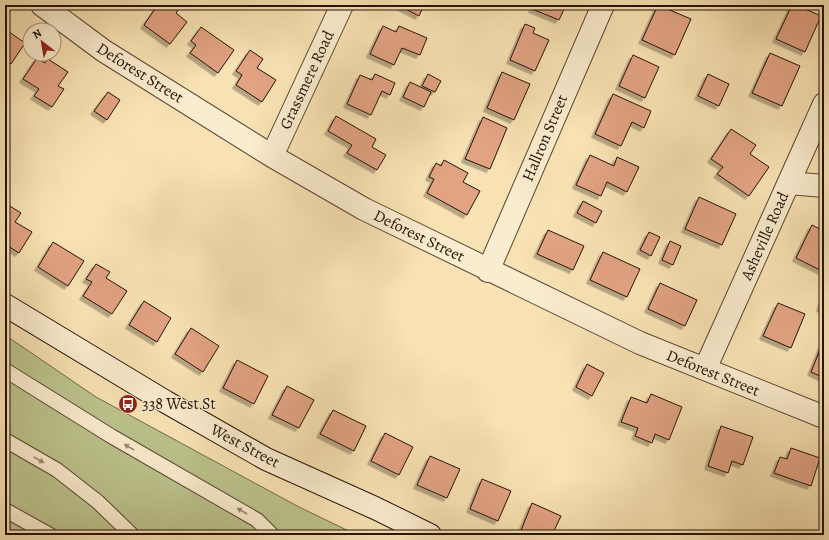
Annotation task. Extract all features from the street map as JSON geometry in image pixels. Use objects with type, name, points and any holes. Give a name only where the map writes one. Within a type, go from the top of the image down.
[{"type":"street","name":"Deforest Street","points":[[42,5],[104,51],[272,156],[364,209],[488,271],[640,343],[824,417]]},
{"type":"street","name":"Grassmere Road","points":[[272,156],[342,5]]},
{"type":"street","name":"Hallron Street","points":[[488,271],[603,5]]},
{"type":"street","name":"Asheville Road","points":[[705,369],[824,104]]},
{"type":"street","points":[[789,183],[824,186]]},
{"type":"street","name":"West Street","points":[[5,306],[166,402],[266,459],[375,508],[430,535]]},
{"type":"lane","points":[[5,370],[111,436],[257,520],[272,535]]},
{"type":"lane","points":[[5,440],[56,470],[98,502],[132,535]]},
{"type":"lane","points":[[5,510],[50,535]]},
{"type":"green space","points":[[5,335],[96,397],[299,507],[357,535],[5,535]]},
{"type":"building","points":[[155,5],[177,5],[180,7],[176,13],[187,22],[170,44],[144,25],[157,6]]},
{"type":"building","points":[[398,5],[424,5],[419,16]]},
{"type":"building","points":[[534,5],[566,5],[559,20],[532,9]]},
{"type":"building","points":[[658,5],[691,19],[675,55],[642,40]]},
{"type":"building","points":[[792,5],[796,5],[821,16],[805,52],[776,39]]},
{"type":"building","points":[[525,24],[535,28],[533,33],[549,40],[535,71],[510,60]]},
{"type":"building","points":[[383,26],[396,32],[399,26],[427,38],[420,55],[402,48],[394,65],[370,54]]},
{"type":"building","points":[[201,27],[234,50],[218,73],[190,53],[196,45],[191,41]]},
{"type":"building","points":[[5,29],[22,41],[22,48],[11,64],[5,60]]},
{"type":"building","points":[[250,50],[263,59],[257,68],[276,80],[262,102],[236,85],[242,75],[236,71]]},
{"type":"building","points":[[770,53],[800,66],[782,106],[752,93]]},
{"type":"building","points":[[633,55],[659,67],[645,98],[619,86]]},
{"type":"building","points":[[34,62],[53,62],[68,72],[58,86],[64,89],[52,107],[34,96],[39,89],[23,79]]},
{"type":"building","points":[[502,72],[530,84],[514,120],[487,108]]},
{"type":"building","points":[[375,74],[395,83],[390,95],[382,91],[371,115],[347,104],[360,75],[372,80]]},
{"type":"building","points":[[428,74],[441,81],[435,92],[422,86]]},
{"type":"building","points":[[708,74],[729,84],[719,106],[698,96]]},
{"type":"building","points":[[410,82],[431,92],[424,107],[403,97]]},
{"type":"building","points":[[108,92],[120,100],[107,120],[94,111]]},
{"type":"building","points":[[613,94],[651,111],[644,128],[632,122],[621,146],[595,134]]},
{"type":"building","points":[[336,116],[376,139],[372,147],[386,155],[377,170],[347,153],[352,145],[328,131]]},
{"type":"building","points":[[483,117],[507,128],[490,169],[465,159]]},
{"type":"building","points":[[731,129],[756,145],[750,154],[769,167],[749,196],[717,174],[723,167],[711,159]]},
{"type":"building","points":[[590,155],[614,166],[617,157],[639,167],[627,192],[607,182],[601,196],[576,185]]},
{"type":"building","points":[[444,160],[468,173],[463,182],[480,191],[467,215],[427,193],[434,179],[429,177],[436,163],[441,166]]},
{"type":"building","points":[[699,197],[736,214],[722,245],[685,229]]},
{"type":"building","points":[[583,201],[602,211],[596,223],[577,213]]},
{"type":"building","points":[[5,203],[21,213],[15,222],[32,232],[19,253],[8,246],[5,251]]},
{"type":"building","points":[[812,225],[824,231],[824,272],[796,258]]},
{"type":"building","points":[[548,230],[584,246],[573,270],[537,254]]},
{"type":"building","points":[[649,232],[660,237],[651,256],[640,250]]},
{"type":"building","points":[[670,241],[681,246],[673,265],[662,260]]},
{"type":"building","points":[[53,242],[84,261],[68,286],[38,267]]},
{"type":"building","points":[[603,252],[640,269],[627,297],[590,280]]},
{"type":"building","points":[[96,264],[110,272],[106,278],[127,291],[112,314],[83,296],[92,282],[86,279]]},
{"type":"building","points":[[660,283],[697,300],[685,326],[648,309]]},
{"type":"building","points":[[824,295],[824,309],[820,308]]},
{"type":"building","points":[[144,301],[171,318],[157,342],[129,325]]},
{"type":"building","points":[[778,303],[805,314],[791,348],[763,336]]},
{"type":"building","points":[[191,328],[219,346],[203,372],[175,354]]},
{"type":"building","points":[[824,342],[824,378],[811,372]]},
{"type":"building","points":[[237,360],[268,376],[254,404],[223,388]]},
{"type":"building","points":[[587,364],[604,373],[592,396],[576,387]]},
{"type":"building","points":[[287,386],[314,400],[299,428],[272,415]]},
{"type":"building","points":[[651,394],[682,407],[669,440],[655,434],[652,443],[635,436],[638,428],[621,422],[631,397],[647,403]]},
{"type":"building","points":[[333,410],[366,426],[354,451],[320,434]]},
{"type":"building","points":[[721,426],[753,437],[743,465],[732,461],[728,473],[708,466]]},
{"type":"building","points":[[385,433],[413,447],[399,475],[371,461]]},
{"type":"building","points":[[791,448],[820,458],[811,486],[774,473],[780,457],[787,459]]},
{"type":"building","points":[[430,456],[460,469],[447,498],[417,485]]},
{"type":"building","points":[[482,479],[511,491],[498,521],[470,509]]},
{"type":"building","points":[[532,503],[561,516],[552,535],[524,535],[520,533]]},
{"type":"place","name":"338 West St","points":[[128,404]]}]
